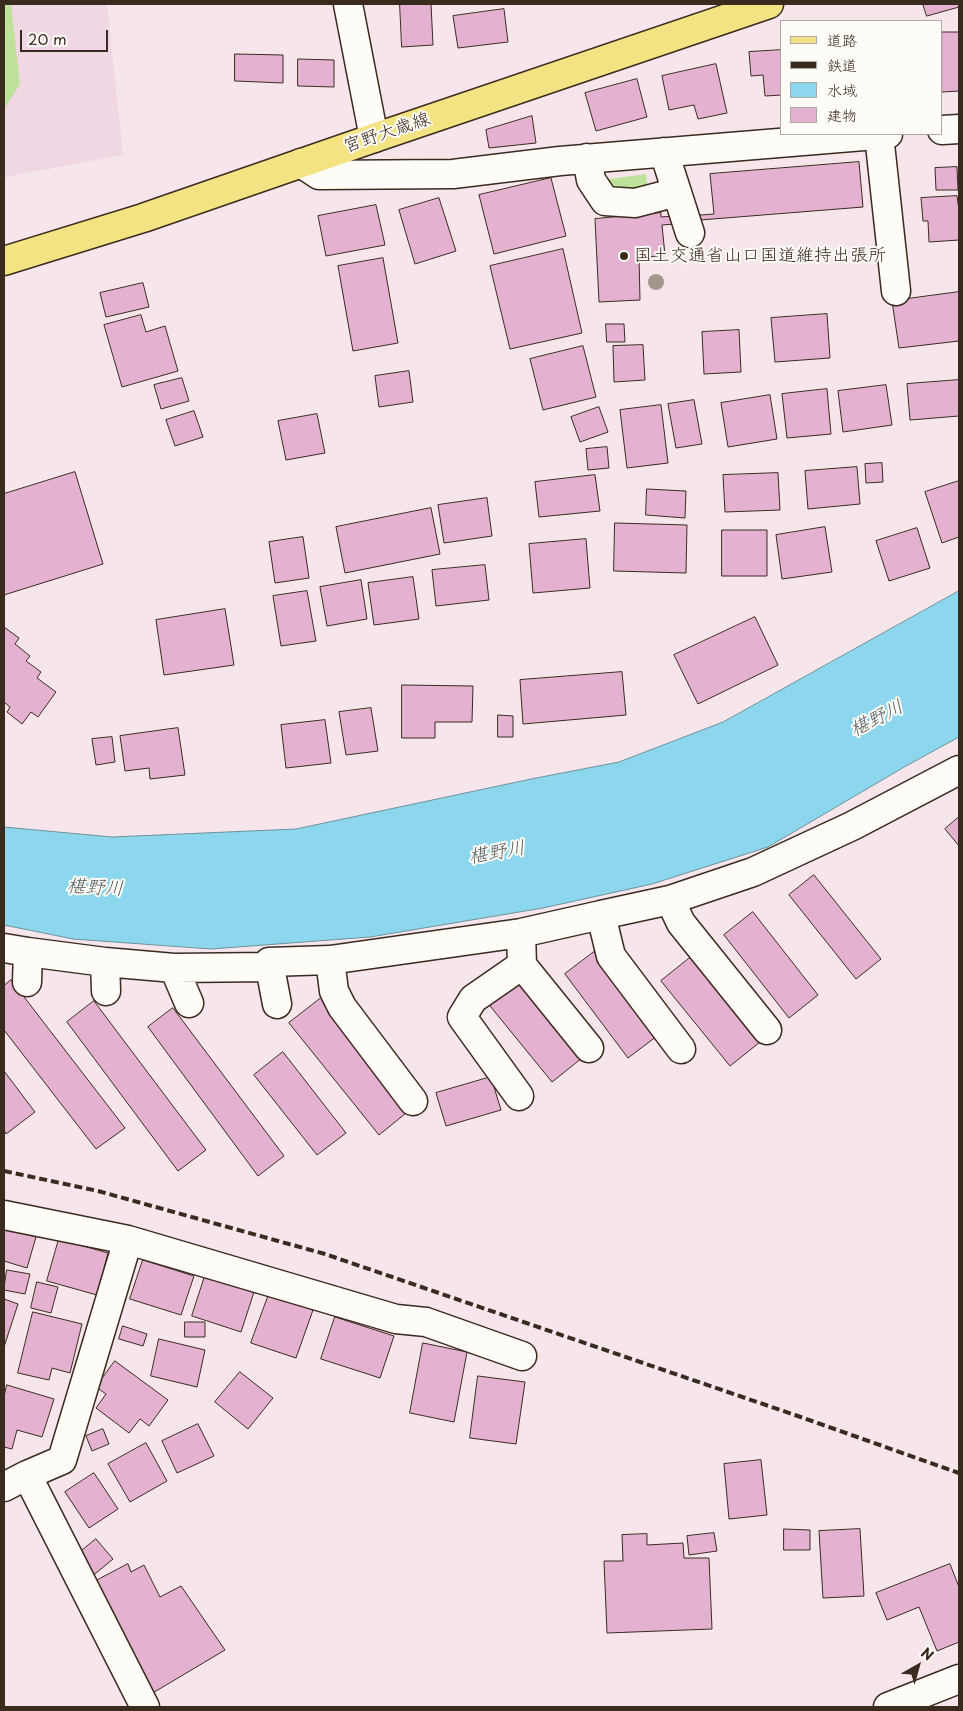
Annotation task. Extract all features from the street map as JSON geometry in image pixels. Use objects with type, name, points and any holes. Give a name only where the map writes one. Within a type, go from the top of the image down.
[{"type":"main road","name":"宮野大歳線","points":[[4,261],[144,218],[301,162],[769,4]]},
{"type":"street","points":[[348,4],[374,138]]},
{"type":"street","points":[[943,130],[959,129]]},
{"type":"street","points":[[301,162],[319,174],[453,174],[588,158],[872,135]]},
{"type":"street","points":[[884,135],[896,291]]},
{"type":"street","points":[[664,152],[690,233]]},
{"type":"street","points":[[588,158],[591,180],[605,202],[635,203],[676,192]]},
{"type":"street","points":[[277,1004],[269,962],[330,960],[522,932],[670,900],[753,872],[852,826],[959,770]]},
{"type":"street","points":[[670,900],[681,923],[766,1030]]},
{"type":"street","points":[[601,915],[611,956],[681,1049]]},
{"type":"street","points":[[522,932],[522,965],[589,1048]]},
{"type":"street","points":[[27,982],[16,950],[105,962],[174,968],[270,967]]},
{"type":"street","points":[[330,960],[334,992],[342,1007],[413,1101]]},
{"type":"street","points":[[105,962],[106,991]]},
{"type":"street","points":[[519,1096],[462,1017],[473,999],[522,965]]},
{"type":"street","points":[[174,968],[189,1003]]},
{"type":"street","points":[[4,1215],[128,1240],[396,1319],[426,1322],[522,1356]]},
{"type":"street","points":[[128,1240],[62,1460],[15,1481],[145,1707]]},
{"type":"street","points":[[888,1707],[959,1679]]},
{"type":"shaded area","points":[[4,4],[107,4],[123,155],[4,177]]},
{"type":"green space","points":[[4,4],[11,4],[20,84],[4,109]]},
{"type":"green space","points":[[646,174],[647,183],[643,190],[622,195],[602,180]]},
{"type":"water","name":"椹野川","points":[[959,591],[959,737],[768,847],[652,884],[543,908],[370,937],[211,949],[73,939],[4,925],[4,827],[112,837],[296,829],[619,762],[723,722]]},
{"type":"building","points":[[400,4],[431,4],[433,45],[402,47]]},
{"type":"building","points":[[923,4],[959,4],[959,7],[927,16]]},
{"type":"building","points":[[504,9],[508,42],[458,48],[453,16]]},
{"type":"building","points":[[943,32],[959,32],[959,91],[943,92]]},
{"type":"building","points":[[780,50],[780,95],[765,96],[763,75],[751,76],[749,52]]},
{"type":"building","points":[[235,54],[283,55],[283,83],[235,81]]},
{"type":"building","points":[[298,59],[334,60],[334,87],[298,86]]},
{"type":"building","points":[[716,64],[727,113],[698,119],[694,105],[669,110],[662,76]]},
{"type":"building","points":[[637,79],[647,117],[596,131],[585,93]]},
{"type":"building","points":[[532,116],[536,143],[489,148],[486,130]]},
{"type":"building","points":[[859,162],[863,207],[700,220],[700,215],[714,214],[710,174]]},
{"type":"building","points":[[957,167],[958,190],[936,190],[935,168]]},
{"type":"building","points":[[551,178],[566,236],[494,254],[479,195]]},
{"type":"building","points":[[957,196],[959,240],[929,242],[928,221],[923,221],[921,198]]},
{"type":"building","points":[[439,198],[456,251],[415,264],[399,210]]},
{"type":"building","points":[[376,205],[385,245],[326,256],[318,216]]},
{"type":"building","name":"国土交通省山口国道維持出張所","points":[[661,213],[661,217],[674,216],[675,224],[662,225],[665,255],[639,258],[640,300],[599,302],[595,219]]},
{"type":"building","points":[[563,249],[582,333],[510,349],[490,266]]},
{"type":"building","points":[[383,258],[398,343],[353,351],[338,266]]},
{"type":"building","points":[[143,283],[149,307],[106,317],[100,293]]},
{"type":"building","points":[[959,292],[959,341],[899,348],[892,301]]},
{"type":"building","points":[[827,314],[830,358],[775,362],[771,318]]},
{"type":"building","points":[[141,315],[146,332],[165,326],[178,371],[122,387],[104,325]]},
{"type":"building","points":[[606,324],[624,324],[625,342],[607,342]]},
{"type":"building","points":[[739,330],[741,372],[704,374],[702,332]]},
{"type":"building","points":[[643,345],[645,380],[614,382],[613,346]]},
{"type":"building","points":[[583,346],[596,397],[543,410],[530,359]]},
{"type":"building","points":[[409,371],[413,402],[379,407],[375,376]]},
{"type":"building","points":[[182,378],[189,401],[161,409],[154,385]]},
{"type":"building","points":[[959,380],[959,416],[910,420],[907,384]]},
{"type":"building","points":[[886,385],[892,425],[843,432],[838,391]]},
{"type":"building","points":[[827,389],[831,434],[787,438],[782,394]]},
{"type":"building","points":[[770,395],[777,439],[728,447],[721,403]]},
{"type":"building","points":[[694,400],[702,444],[676,448],[668,404]]},
{"type":"building","points":[[661,405],[668,463],[627,468],[620,410]]},
{"type":"building","points":[[599,407],[608,432],[580,442],[571,417]]},
{"type":"building","points":[[194,411],[203,437],[175,446],[166,420]]},
{"type":"building","points":[[317,414],[325,453],[286,460],[278,421]]},
{"type":"building","points":[[607,447],[609,468],[588,470],[586,449]]},
{"type":"building","points":[[882,463],[883,482],[866,483],[865,464]]},
{"type":"building","points":[[857,467],[860,504],[808,509],[805,471]]},
{"type":"building","points":[[75,472],[103,564],[4,595],[4,494]]},
{"type":"building","points":[[778,473],[780,510],[725,512],[723,475]]},
{"type":"building","points":[[595,475],[600,511],[539,517],[535,482]]},
{"type":"building","points":[[959,481],[959,537],[942,543],[925,492]]},
{"type":"building","points":[[647,489],[686,491],[685,518],[646,515]]},
{"type":"building","points":[[487,498],[492,536],[444,543],[438,505]]},
{"type":"building","points":[[431,508],[440,554],[345,573],[336,527]]},
{"type":"building","points":[[615,523],[687,525],[686,573],[614,571]]},
{"type":"building","points":[[825,527],[832,572],[782,579],[776,535]]},
{"type":"building","points":[[917,528],[930,568],[889,581],[876,541]]},
{"type":"building","points":[[722,530],[767,530],[767,576],[722,576]]},
{"type":"building","points":[[303,537],[309,578],[275,583],[269,542]]},
{"type":"building","points":[[586,539],[590,588],[533,593],[529,544]]},
{"type":"building","points":[[485,565],[489,600],[436,606],[432,570]]},
{"type":"building","points":[[413,577],[419,619],[374,625],[368,583]]},
{"type":"building","points":[[361,580],[367,619],[327,626],[320,587]]},
{"type":"building","points":[[307,591],[316,641],[281,646],[273,596]]},
{"type":"building","points":[[225,609],[234,665],[164,675],[156,620]]},
{"type":"building","points":[[755,617],[778,665],[698,704],[674,655]]},
{"type":"building","points":[[4,627],[19,638],[15,644],[30,656],[26,661],[41,672],[37,678],[56,692],[38,717],[31,712],[22,724],[7,712],[10,707],[4,702]]},
{"type":"building","points":[[622,672],[626,715],[523,724],[520,680]]},
{"type":"building","points":[[402,685],[473,686],[472,722],[435,722],[435,738],[402,738]]},
{"type":"building","points":[[371,708],[378,751],[346,755],[339,712]]},
{"type":"building","points":[[498,715],[513,716],[513,737],[498,737]]},
{"type":"building","points":[[325,720],[331,763],[286,768],[281,725]]},
{"type":"building","points":[[178,728],[185,775],[150,779],[149,768],[125,771],[120,736]]},
{"type":"building","points":[[112,737],[115,762],[96,765],[92,739]]},
{"type":"building","points":[[959,817],[959,846],[945,829]]},
{"type":"building","points":[[814,875],[881,959],[856,979],[789,895]]},
{"type":"building","points":[[753,912],[818,995],[789,1018],[724,935]]},
{"type":"building","points":[[594,952],[657,1036],[628,1058],[565,974]]},
{"type":"building","points":[[691,957],[760,1042],[730,1066],[661,981]]},
{"type":"building","points":[[516,977],[582,1058],[552,1082],[486,1001]]},
{"type":"building","points":[[11,980],[125,1128],[96,1149],[4,1030],[4,986]]},
{"type":"building","points":[[321,998],[411,1109],[379,1135],[289,1023]]},
{"type":"building","points":[[94,1001],[206,1150],[178,1171],[67,1022]]},
{"type":"building","points":[[173,1008],[284,1156],[258,1176],[148,1027]]},
{"type":"building","points":[[283,1052],[346,1133],[317,1155],[254,1075]]},
{"type":"building","points":[[4,1071],[35,1112],[6,1134],[4,1130]]},
{"type":"building","points":[[491,1077],[501,1110],[446,1126],[436,1093]]},
{"type":"building","points":[[4,1227],[36,1237],[27,1268],[4,1261]]},
{"type":"building","points":[[59,1239],[108,1253],[97,1295],[47,1281]]},
{"type":"building","points":[[143,1260],[194,1276],[181,1315],[130,1299]]},
{"type":"building","points":[[7,1270],[30,1274],[25,1294],[4,1290]]},
{"type":"building","points":[[205,1276],[254,1292],[241,1332],[192,1316]]},
{"type":"building","points":[[37,1282],[58,1287],[51,1313],[31,1308]]},
{"type":"building","points":[[269,1294],[313,1310],[296,1358],[251,1343]]},
{"type":"building","points":[[4,1299],[18,1304],[4,1347]]},
{"type":"building","points":[[33,1312],[82,1324],[70,1373],[52,1368],[49,1380],[18,1373]]},
{"type":"building","points":[[335,1317],[394,1336],[380,1378],[321,1359]]},
{"type":"building","points":[[185,1322],[205,1322],[205,1337],[185,1337]]},
{"type":"building","points":[[123,1326],[147,1334],[143,1346],[119,1339]]},
{"type":"building","points":[[159,1339],[205,1350],[197,1387],[151,1376]]},
{"type":"building","points":[[423,1343],[467,1352],[454,1422],[410,1413]]},
{"type":"building","points":[[115,1361],[168,1400],[149,1426],[140,1419],[129,1433],[96,1408],[106,1394],[96,1387]]},
{"type":"building","points":[[240,1372],[273,1398],[248,1429],[215,1402]]},
{"type":"building","points":[[478,1376],[525,1382],[516,1444],[470,1438]]},
{"type":"building","points":[[7,1385],[54,1399],[42,1437],[17,1430],[12,1449],[4,1447],[4,1397]]},
{"type":"building","points":[[198,1424],[214,1456],[177,1473],[162,1441]]},
{"type":"building","points":[[103,1429],[109,1444],[92,1451],[86,1436]]},
{"type":"building","points":[[146,1443],[167,1481],[130,1502],[108,1464]]},
{"type":"building","points":[[761,1460],[767,1515],[729,1519],[724,1464]]},
{"type":"building","points":[[94,1473],[118,1509],[89,1528],[65,1492]]},
{"type":"building","points":[[784,1529],[810,1530],[810,1550],[784,1550]]},
{"type":"building","points":[[860,1529],[864,1596],[823,1598],[819,1531]]},
{"type":"building","points":[[714,1533],[717,1551],[689,1555],[687,1536]]},
{"type":"building","points":[[647,1534],[647,1545],[683,1543],[684,1558],[709,1558],[712,1629],[607,1633],[604,1561],[623,1561],[622,1535]]},
{"type":"building","points":[[96,1539],[113,1559],[90,1578],[73,1558]]},
{"type":"building","points":[[128,1564],[131,1572],[144,1565],[160,1597],[181,1586],[225,1650],[151,1694],[94,1582]]},
{"type":"building","points":[[950,1564],[959,1587],[959,1642],[937,1651],[919,1607],[887,1620],[876,1593]]},
{"type":"railway","points":[[4,1171],[98,1191],[325,1254],[959,1473]]},
{"type":"place","name":"国土交通省山口国道維持出張所","points":[[624,256]]}]
